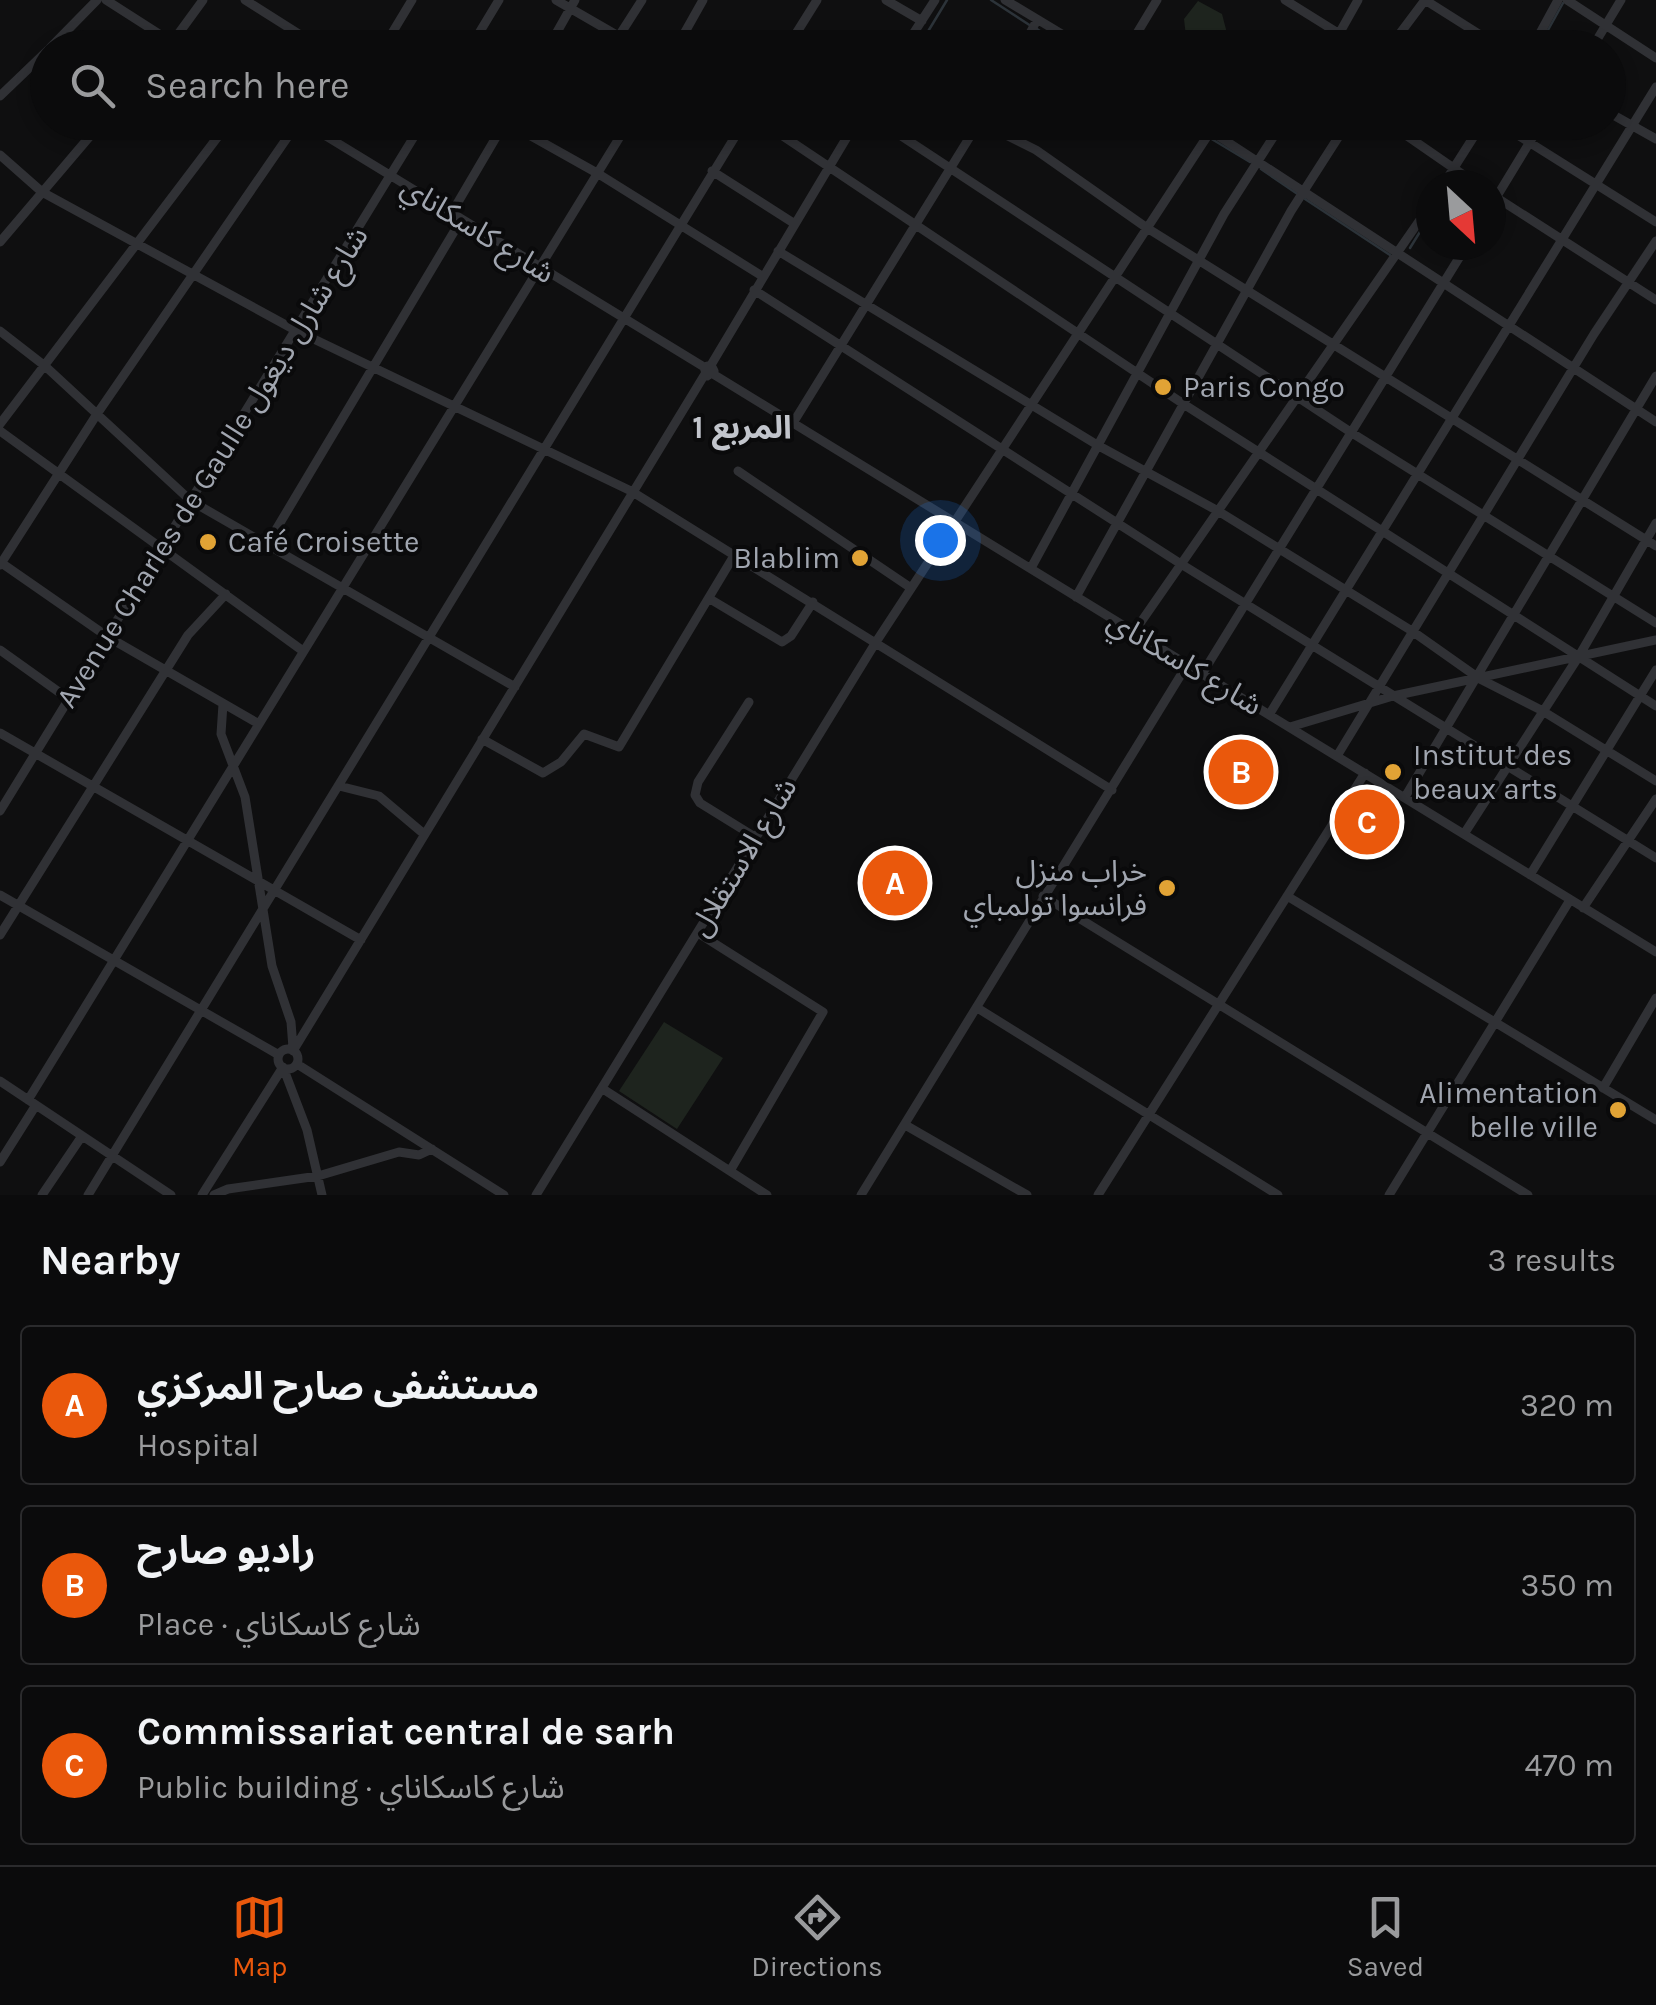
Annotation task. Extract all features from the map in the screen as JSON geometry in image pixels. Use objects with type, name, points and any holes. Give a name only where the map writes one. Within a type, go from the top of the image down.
[{"type":"street","points":[[68,30],[97,0]]},
{"type":"street","points":[[106,0],[150,30]]},
{"type":"street","points":[[184,30],[203,0]]},
{"type":"street","points":[[245,0],[292,30]]},
{"type":"street","points":[[394,30],[412,0]]},
{"type":"street","points":[[480,30],[498,0]]},
{"type":"street","points":[[556,0],[573,4],[611,30]]},
{"type":"street","points":[[624,30],[642,0]]},
{"type":"street","points":[[686,30],[703,0]]},
{"type":"street","points":[[798,30],[816,0]]},
{"type":"street","points":[[886,0],[922,21]]},
{"type":"street","points":[[916,30],[935,0]]},
{"type":"street","points":[[1005,0],[1055,30]]},
{"type":"street","points":[[1138,30],[1156,0]]},
{"type":"street","points":[[1285,0],[1333,30]]},
{"type":"street","points":[[1340,30],[1358,0]]},
{"type":"street","points":[[1403,30],[1425,0],[1472,30]]},
{"type":"street","points":[[1542,30],[1558,0]]},
{"type":"street","points":[[1567,0],[1612,30]]},
{"type":"street","points":[[1603,30],[1621,0]]},
{"type":"street","points":[[558,30],[573,4]]},
{"type":"street","points":[[1032,30],[1038,20]]},
{"type":"street","points":[[1626,39],[1656,58]]},
{"type":"street","points":[[0,96],[30,67]]},
{"type":"street","points":[[1626,135],[1656,87]]},
{"type":"street","points":[[1626,122],[1656,139]]},
{"type":"street","points":[[0,242],[87,140]]},
{"type":"street","points":[[215,140],[0,428],[303,652]]},
{"type":"street","points":[[259,724],[108,637],[0,563],[97,414],[287,140]]},
{"type":"street","name":"شارع كاسكاناي","points":[[334,140],[1656,952]]},
{"type":"street","name":"Avenue Charles de Gaulle شارع شارل ديغول","points":[[0,811],[412,140]]},
{"type":"street","points":[[268,543],[375,368],[496,140]]},
{"type":"street","points":[[537,140],[762,276]]},
{"type":"street","points":[[0,1162],[186,842],[618,140]]},
{"type":"street","points":[[88,1195],[732,140]]},
{"type":"street","points":[[790,140],[1079,336],[1656,706]]},
{"type":"street","points":[[279,1055],[293,1051],[846,140]]},
{"type":"street","points":[[907,140],[1352,433],[1656,623]]},
{"type":"street","points":[[793,423],[968,140]]},
{"type":"street","points":[[1016,140],[1386,380],[1656,546]]},
{"type":"street","name":"شارع الاستقلال","points":[[536,1195],[876,642],[1205,140]]},
{"type":"street","points":[[1223,140],[1656,422]]},
{"type":"street","points":[[1031,568],[1269,140]]},
{"type":"street","points":[[1076,597],[1248,289],[1337,140]]},
{"type":"street","points":[[1413,140],[1457,170]]},
{"type":"street","points":[[1454,168],[1472,140]]},
{"type":"street","points":[[1523,140],[1656,222]]},
{"type":"street","points":[[1506,179],[1531,140]]},
{"type":"street","points":[[1270,714],[1623,140]]},
{"type":"street","points":[[0,156],[42,192],[295,330],[631,491],[1112,790]]},
{"type":"street","points":[[712,172],[796,224]]},
{"type":"street","points":[[1506,207],[1656,300]]},
{"type":"street","points":[[1134,632],[1416,228]]},
{"type":"street","points":[[1337,756],[1656,241]]},
{"type":"street","points":[[778,251],[1099,446],[1218,511],[1412,630],[1480,679],[1541,710],[1656,782]]},
{"type":"street","points":[[1202,674],[1457,260]]},
{"type":"street","points":[[754,290],[1072,490],[1181,564],[1656,858]]},
{"type":"street","points":[[0,331],[45,366],[191,501],[514,687]]},
{"type":"street","points":[[1405,797],[1480,679],[1656,376]]},
{"type":"street","points":[[738,472],[911,588]]},
{"type":"street","points":[[1464,834],[1579,656],[1656,523]]},
{"type":"street","points":[[482,739],[544,774],[561,762],[584,734],[618,747],[734,554]]},
{"type":"street","points":[[0,935],[195,624],[226,594]]},
{"type":"street","points":[[710,599],[782,642],[791,636],[813,602]]},
{"type":"street","points":[[1290,727],[1393,696],[1656,640]]},
{"type":"street","points":[[0,650],[70,700]]},
{"type":"street","points":[[861,1195],[1187,666]]},
{"type":"street","points":[[1530,874],[1656,670]]},
{"type":"street","points":[[748,702],[698,782],[695,795],[700,803],[755,837]]},
{"type":"street","points":[[223,704],[222,734],[245,797],[262,915],[272,966],[291,1022],[296,1064],[504,1195]]},
{"type":"street","points":[[0,733],[34,756],[361,940]]},
{"type":"street","points":[[1098,1195],[1365,773]]},
{"type":"street","points":[[339,786],[378,796],[424,834]]},
{"type":"street","points":[[1584,908],[1656,799]]},
{"type":"street","points":[[0,895],[279,1055],[307,1130],[322,1195]]},
{"type":"street","points":[[1044,896],[1528,1195]]},
{"type":"street","points":[[1287,896],[1656,1120]]},
{"type":"street","points":[[1389,1195],[1570,900]]},
{"type":"street","points":[[698,932],[824,1012],[730,1170]]},
{"type":"street","points":[[1603,1088],[1656,998]]},
{"type":"street","points":[[979,1009],[1278,1195]]},
{"type":"street","points":[[202,1195],[282,1068],[296,1064]]},
{"type":"street","points":[[0,1081],[171,1195]]},
{"type":"street","points":[[603,1089],[767,1195]]},
{"type":"street","points":[[907,1126],[1027,1195]]},
{"type":"street","points":[[42,1195],[82,1136]]},
{"type":"street","points":[[214,1195],[228,1188],[318,1176],[399,1152],[419,1155],[432,1149]]},
{"type":"shaded area","points":[[1198,1],[1222,14],[1226,30],[1185,30],[1184,19]]},
{"type":"shaded area","points":[[664,1022],[723,1058],[677,1129],[619,1091]]},
{"type":"waterway","points":[[929,30],[947,0]]},
{"type":"waterway","points":[[991,0],[1031,26]]},
{"type":"waterway","points":[[1548,30],[1563,3]]},
{"type":"waterway","points":[[1213,140],[1250,162]]},
{"type":"waterway","points":[[1261,169],[1299,195]]},
{"type":"waterway","points":[[1305,199],[1390,255]]},
{"type":"waterway","points":[[1410,248],[1416,238]]},
{"type":"place","name":"Paris Congo","points":[[1163,387]]},
{"type":"place","name":"Café Croisette","points":[[208,542]]},
{"type":"place","name":"Blablim","points":[[860,558]]},
{"type":"place","name":"راديو صارح","points":[[1241,772]]},
{"type":"place","name":"Institut des beaux arts","points":[[1393,772]]},
{"type":"place","name":"Commissariat central de sarh","points":[[1367,822]]},
{"type":"place","name":"مستشفى صارح المركزي","points":[[895,883]]},
{"type":"place","name":"خراب منزل فرانسوا تولمباي","points":[[1167,888]]},
{"type":"place","name":"Alimentation belle ville","points":[[1618,1110]]},
{"type":"district","name":"المربع 1","points":[[742,427]]}]
